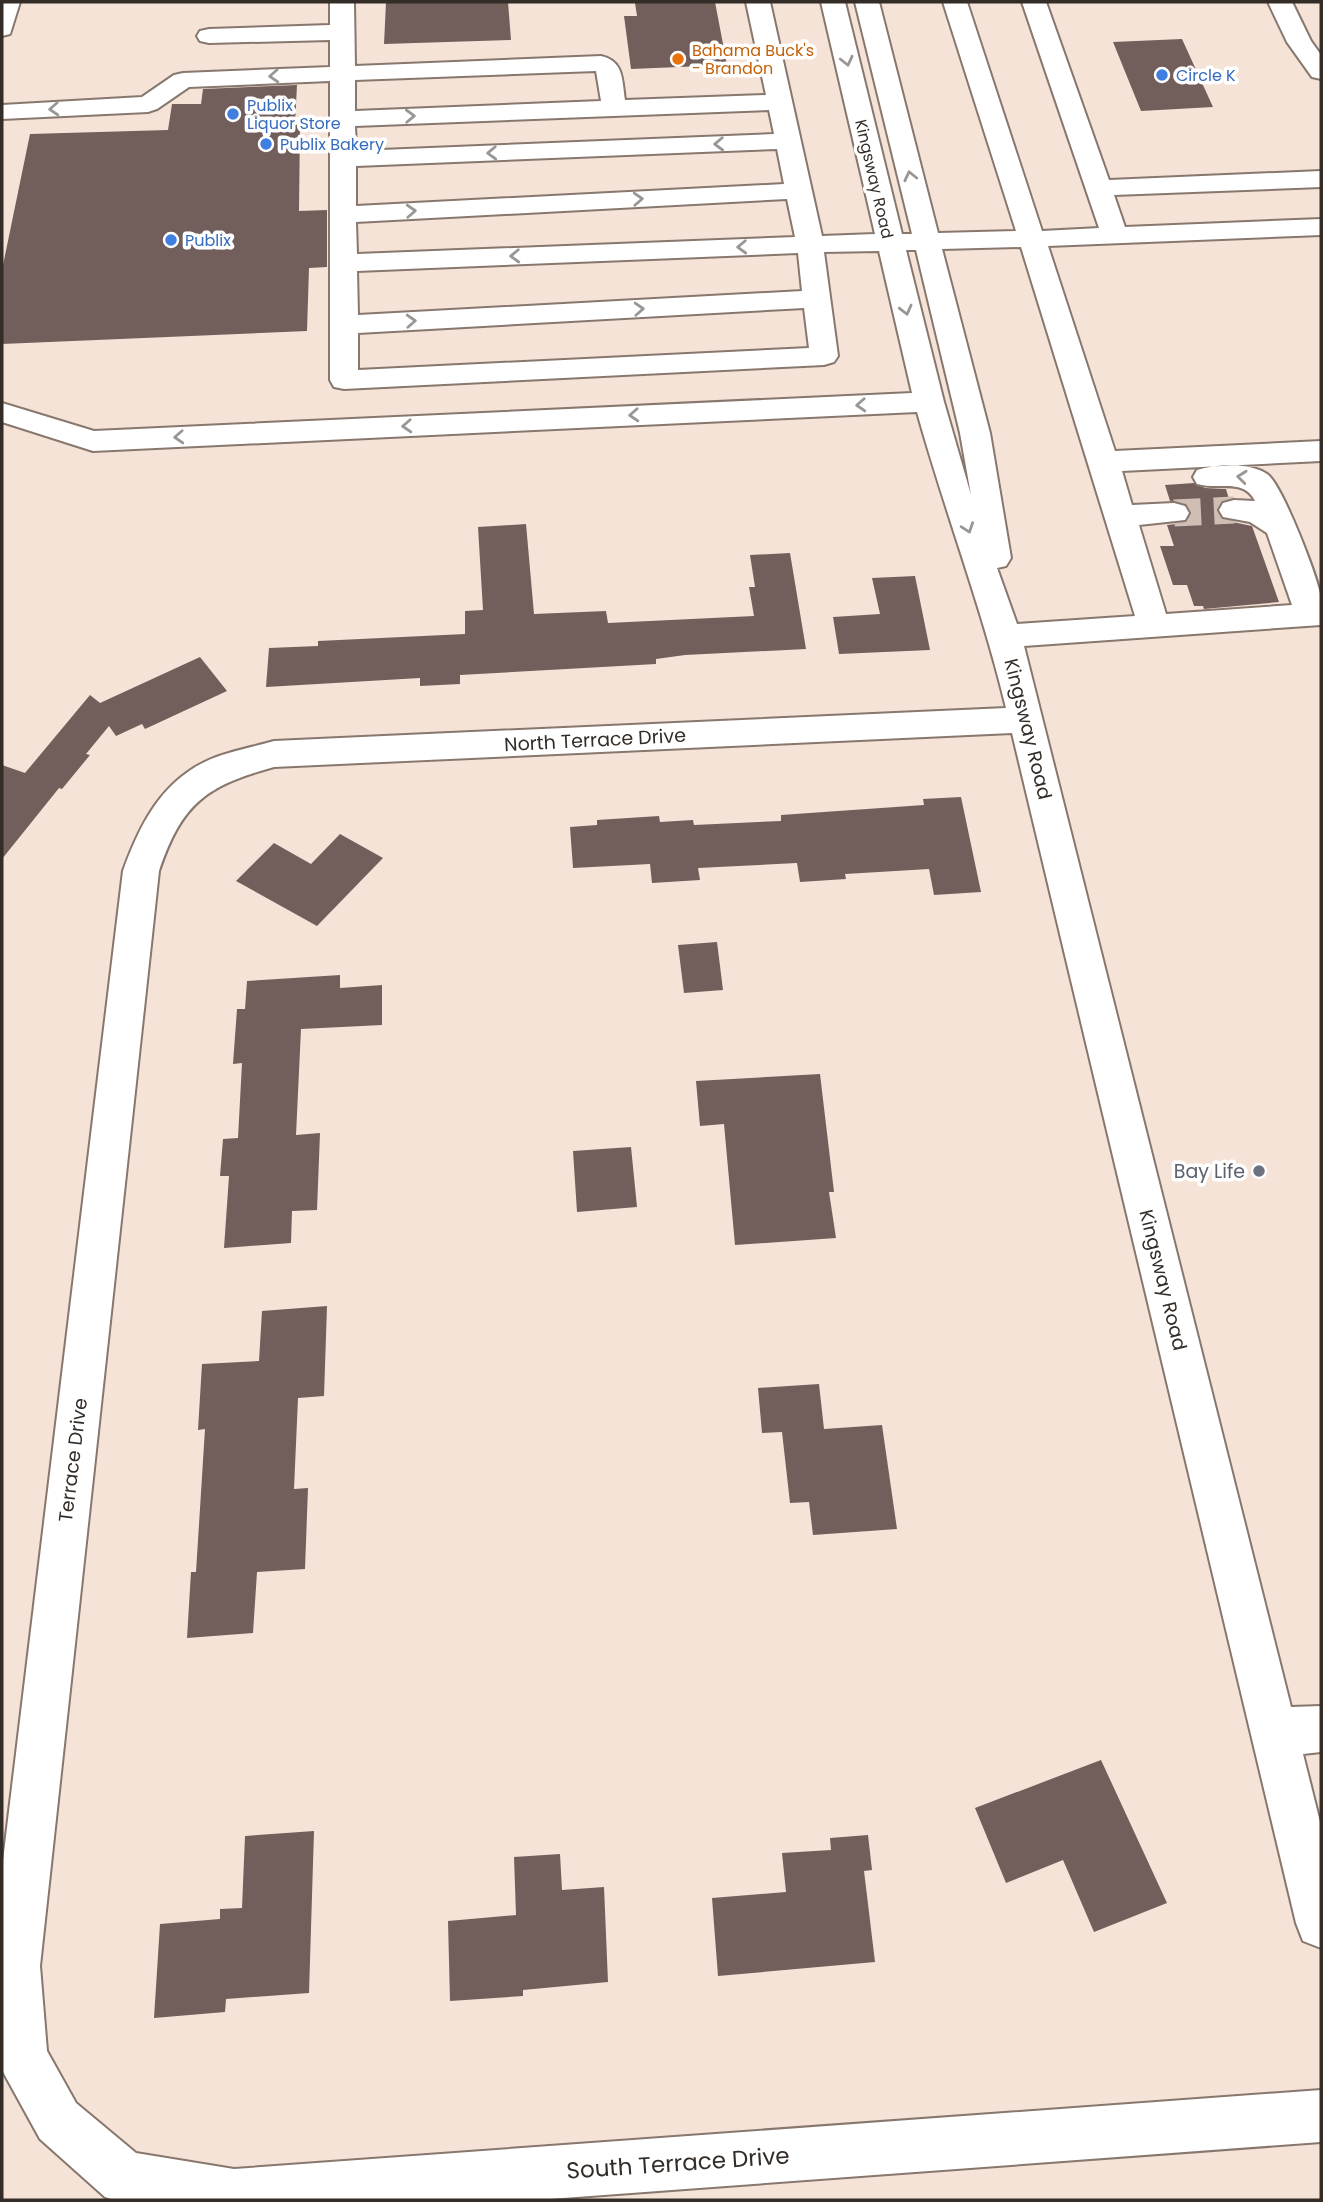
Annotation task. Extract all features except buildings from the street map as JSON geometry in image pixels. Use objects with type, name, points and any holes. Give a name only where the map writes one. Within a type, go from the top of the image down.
[{"type":"street","points":[[2,29],[8,2]]},
{"type":"street","points":[[342,2],[344,380],[824,356],[810,244],[758,2]]},
{"type":"street","name":"Kingsway Road","points":[[833,2],[929,402],[951,480],[1005,636],[1321,1923]]},
{"type":"street","name":"Kingsway Road","points":[[867,2],[984,476],[1005,636]]},
{"type":"street","points":[[955,2],[1034,239],[1154,626]]},
{"type":"street","points":[[1034,2],[1115,236]]},
{"type":"street","points":[[1280,2],[1299,42],[1321,72]]},
{"type":"street","points":[[209,36],[342,32]]},
{"type":"street","points":[[2,112],[148,104],[183,80],[601,63],[608,67],[614,107]]},
{"type":"street","points":[[342,119],[779,102]]},
{"type":"street","points":[[342,159],[788,141]]},
{"type":"street","points":[[1098,188],[1321,179]]},
{"type":"street","points":[[342,215],[798,191]]},
{"type":"street","points":[[343,263],[810,244],[1321,228]]},
{"type":"street","points":[[343,325],[817,299]]},
{"type":"street","points":[[2,412],[93,440],[929,402]]},
{"type":"street","points":[[1107,472],[1321,451]]},
{"type":"street","points":[[1005,636],[1316,615],[1264,486],[1254,478],[1242,475],[1107,472]]},
{"type":"street","points":[[1234,510],[1257,512],[1280,527]]},
{"type":"street","points":[[1122,516],[1174,513]]},
{"type":"street","name":"North Terrace Drive","points":[[177,799],[221,769],[274,754],[1025,720]]},
{"type":"street","name":"Terrace Drive","points":[[58,2121],[22,2057],[15,1966],[141,871],[154,833],[177,799]]},
{"type":"street","points":[[1275,1732],[1321,1729]]},
{"type":"street","name":"South Terrace Drive","points":[[58,2121],[124,2178],[234,2196],[1321,2116]]},
{"type":"tunnel","points":[[1174,513],[1234,510]]},
{"type":"place","name":"Bahama Buck's - Brandon","points":[[678,59]]},
{"type":"place","name":"Circle K","points":[[1162,75]]},
{"type":"place","name":"Publix Liquor Store","points":[[233,114]]},
{"type":"place","name":"Publix Bakery","points":[[266,144]]},
{"type":"place","name":"Publix","points":[[171,240]]},
{"type":"place","name":"Bay Life","points":[[1259,1171]]}]
